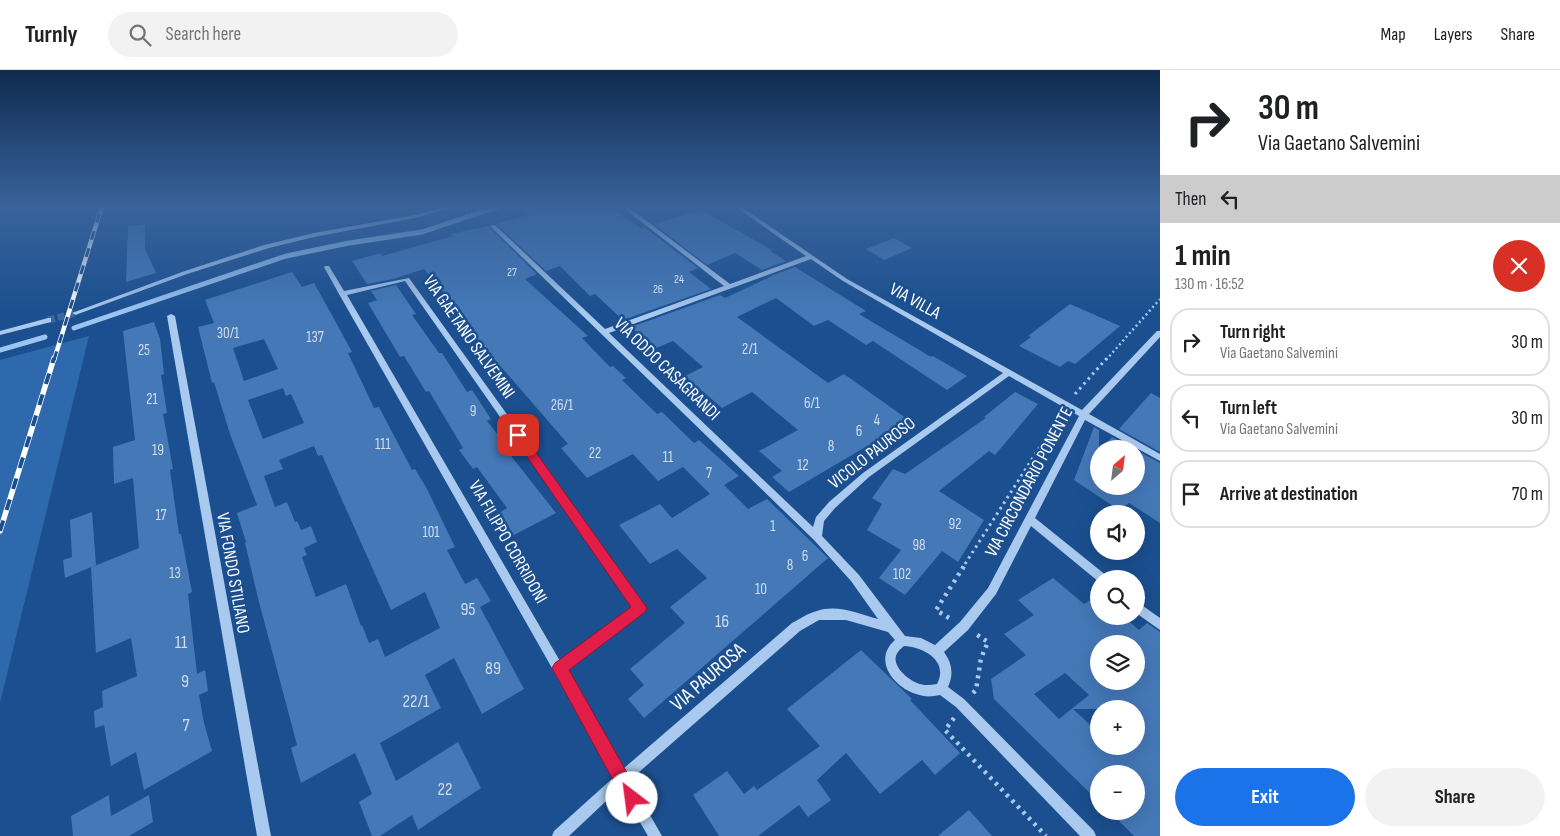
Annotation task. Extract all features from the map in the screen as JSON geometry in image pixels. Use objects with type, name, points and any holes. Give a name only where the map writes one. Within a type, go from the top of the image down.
[{"type":"street","points":[[76,313],[212,263],[286,242]]},
{"type":"street","name":"VIA ODDO CASAGRANDI","points":[[510,242],[817,536]]},
{"type":"street","points":[[670,242],[729,287]]},
{"type":"street","name":"VIA VILLA","points":[[790,242],[845,280],[1160,458]]},
{"type":"street","points":[[605,332],[811,256]]},
{"type":"street","name":"VIA FILIPPO CORRIDONI","points":[[327,268],[560,668],[621,779],[655,836]]},
{"type":"street","name":"VIA GAETANO SALVEMINI","points":[[342,294],[407,278],[640,608],[560,668]]},
{"type":"street","name":"VIA FONDO STILIANO","points":[[171,316],[264,836]]},
{"type":"street","points":[[0,333],[48,320]]},
{"type":"street","name":"VIA CIRCONDARIO PONENTE","points":[[936,652],[964,626],[992,591],[1084,414],[1160,333]]},
{"type":"street","name":"VICOLO PAUROSO","points":[[817,536],[819,520],[832,505],[866,474],[1010,372]]},
{"type":"street","points":[[1029,519],[1091,570]]},
{"type":"street","points":[[817,536],[855,578],[902,642]]},
{"type":"street","points":[[1145,613],[1160,625]]},
{"type":"street","name":"VIA PAUROSA","points":[[559,836],[621,779],[796,627],[818,615],[830,614],[846,615],[891,628]]},
{"type":"street","points":[[941,689],[946,681],[947,672],[944,661],[936,652],[915,641],[902,642],[895,645],[891,651],[890,659],[898,676],[914,689],[924,692],[941,689],[960,703],[1089,836]]},
{"type":"shaded area","points":[[89,336],[0,703],[0,360]]},
{"type":"building","points":[[127,242],[145,242],[145,249],[156,273],[126,282]]},
{"type":"building","points":[[433,242],[504,242],[537,274],[525,279],[588,336],[582,338],[610,367],[613,366],[626,378],[622,380],[657,414],[662,412],[694,443],[699,440],[739,476],[724,485],[748,509],[767,499],[828,558],[644,718],[628,699],[644,685],[630,669],[685,623],[670,607],[707,578],[677,549],[650,564],[619,525],[660,504],[672,518],[710,494],[683,467],[658,481],[633,454],[587,478],[561,448],[568,444],[471,332],[475,330],[424,269],[393,279],[367,284],[352,261],[381,253],[382,256]]},
{"type":"building","points":[[515,242],[663,242],[698,268],[689,272],[711,289],[623,320],[595,294],[590,296],[560,266],[546,271]]},
{"type":"building","points":[[677,242],[757,242],[786,261],[762,270],[735,253],[707,265]]},
{"type":"building","points":[[884,242],[901,242],[912,248],[884,260],[866,249]]},
{"type":"building","points":[[795,267],[866,311],[859,314],[967,376],[947,390],[873,341],[866,345],[828,320],[814,326],[776,298],[737,317],[828,383],[844,374],[910,421],[789,492],[772,477],[782,471],[759,451],[798,430],[752,392],[722,408],[685,376],[703,367],[673,341],[654,349],[631,327],[720,295],[725,298]]},
{"type":"building","points":[[292,272],[302,287],[314,283],[352,352],[348,353],[374,408],[379,407],[412,470],[415,469],[426,487],[455,547],[447,550],[465,584],[477,578],[491,601],[480,607],[524,689],[482,714],[454,658],[425,675],[441,708],[380,743],[396,781],[458,742],[481,788],[418,830],[412,815],[380,836],[372,836],[359,802],[372,794],[355,753],[301,783],[291,748],[297,745],[237,513],[257,505],[230,434],[214,382],[212,383],[198,327],[214,323],[205,300]],"holes":[[[264,339],[278,369],[244,381],[233,348]],[[283,388],[286,396],[291,394],[304,423],[263,439],[248,400]],[[314,446],[318,456],[322,455],[391,610],[425,592],[440,628],[385,657],[378,639],[369,643],[346,584],[316,597],[302,557],[307,555],[304,548],[317,542],[311,526],[301,530],[297,521],[295,522],[287,502],[275,507],[264,476],[283,469],[279,460]]]},
{"type":"building","points":[[396,285],[416,314],[412,315],[439,353],[442,353],[467,392],[472,390],[491,419],[487,421],[511,451],[508,452],[556,513],[514,535],[499,513],[507,508],[477,467],[473,469],[459,450],[463,448],[429,391],[426,392],[404,356],[400,357],[368,303],[377,300],[371,291]]},
{"type":"building","points":[[1070,304],[1120,326],[1075,364],[1068,361],[1060,367],[1019,346],[1031,337],[1028,336]]},
{"type":"building","points":[[154,322],[160,339],[164,374],[161,375],[167,413],[163,414],[173,469],[170,470],[179,534],[181,534],[192,592],[188,594],[197,674],[205,670],[208,691],[199,695],[212,751],[144,790],[136,752],[111,766],[104,725],[95,728],[94,711],[103,707],[102,691],[137,676],[131,638],[96,653],[91,567],[65,578],[63,560],[72,557],[70,520],[92,512],[96,565],[92,567],[139,548],[133,478],[114,484],[113,447],[135,440],[123,331]]},
{"type":"building","points":[[1015,392],[1038,404],[995,455],[989,451],[939,491],[984,520],[958,562],[942,551],[905,595],[879,578],[901,550],[867,530],[882,504],[872,498],[893,469],[905,474],[986,418],[984,417]]},
{"type":"building","points":[[1151,393],[1160,398],[1160,452],[1145,444],[1145,440],[1139,440],[1119,429]]},
{"type":"building","points":[[1094,427],[1099,430],[1099,440],[1090,440],[1090,491],[1074,480]]},
{"type":"building","points":[[1145,455],[1160,463],[1160,523],[1145,513],[1145,505],[1132,505],[1129,503],[1126,505],[1112,505],[1096,495],[1145,495]]},
{"type":"building","points":[[1053,578],[1084,604],[1090,600],[1090,625],[1133,625],[1139,630],[1147,623],[1160,632],[1160,836],[1134,836],[1118,820],[1145,820],[1145,765],[1090,765],[1090,793],[994,699],[991,679],[1026,655],[1004,634],[1034,615],[1018,600]],"holes":[[[1065,673],[1089,695],[1059,719],[1034,694]]]},
{"type":"building","points":[[861,650],[912,699],[910,700],[960,753],[935,775],[922,760],[880,794],[846,753],[817,780],[831,800],[808,817],[799,805],[758,836],[719,836],[693,795],[727,771],[744,794],[754,786],[757,790],[820,746],[787,709]]},
{"type":"building","points":[[109,795],[111,816],[149,795],[153,822],[129,836],[73,836],[71,816]]},
{"type":"building","points":[[969,810],[992,836],[938,836]]},
{"type":"waterway","points":[[74,328],[286,256],[357,242]]},
{"type":"waterway","points":[[0,350],[45,337]]},
{"type":"tunnel","points":[[48,320],[76,313]]},
{"type":"railway","points":[[54,360],[91,242]]},
{"type":"railway","points":[[0,531],[54,358]]},
{"type":"route","points":[[518,435],[640,608],[560,668],[632,798]]}]
